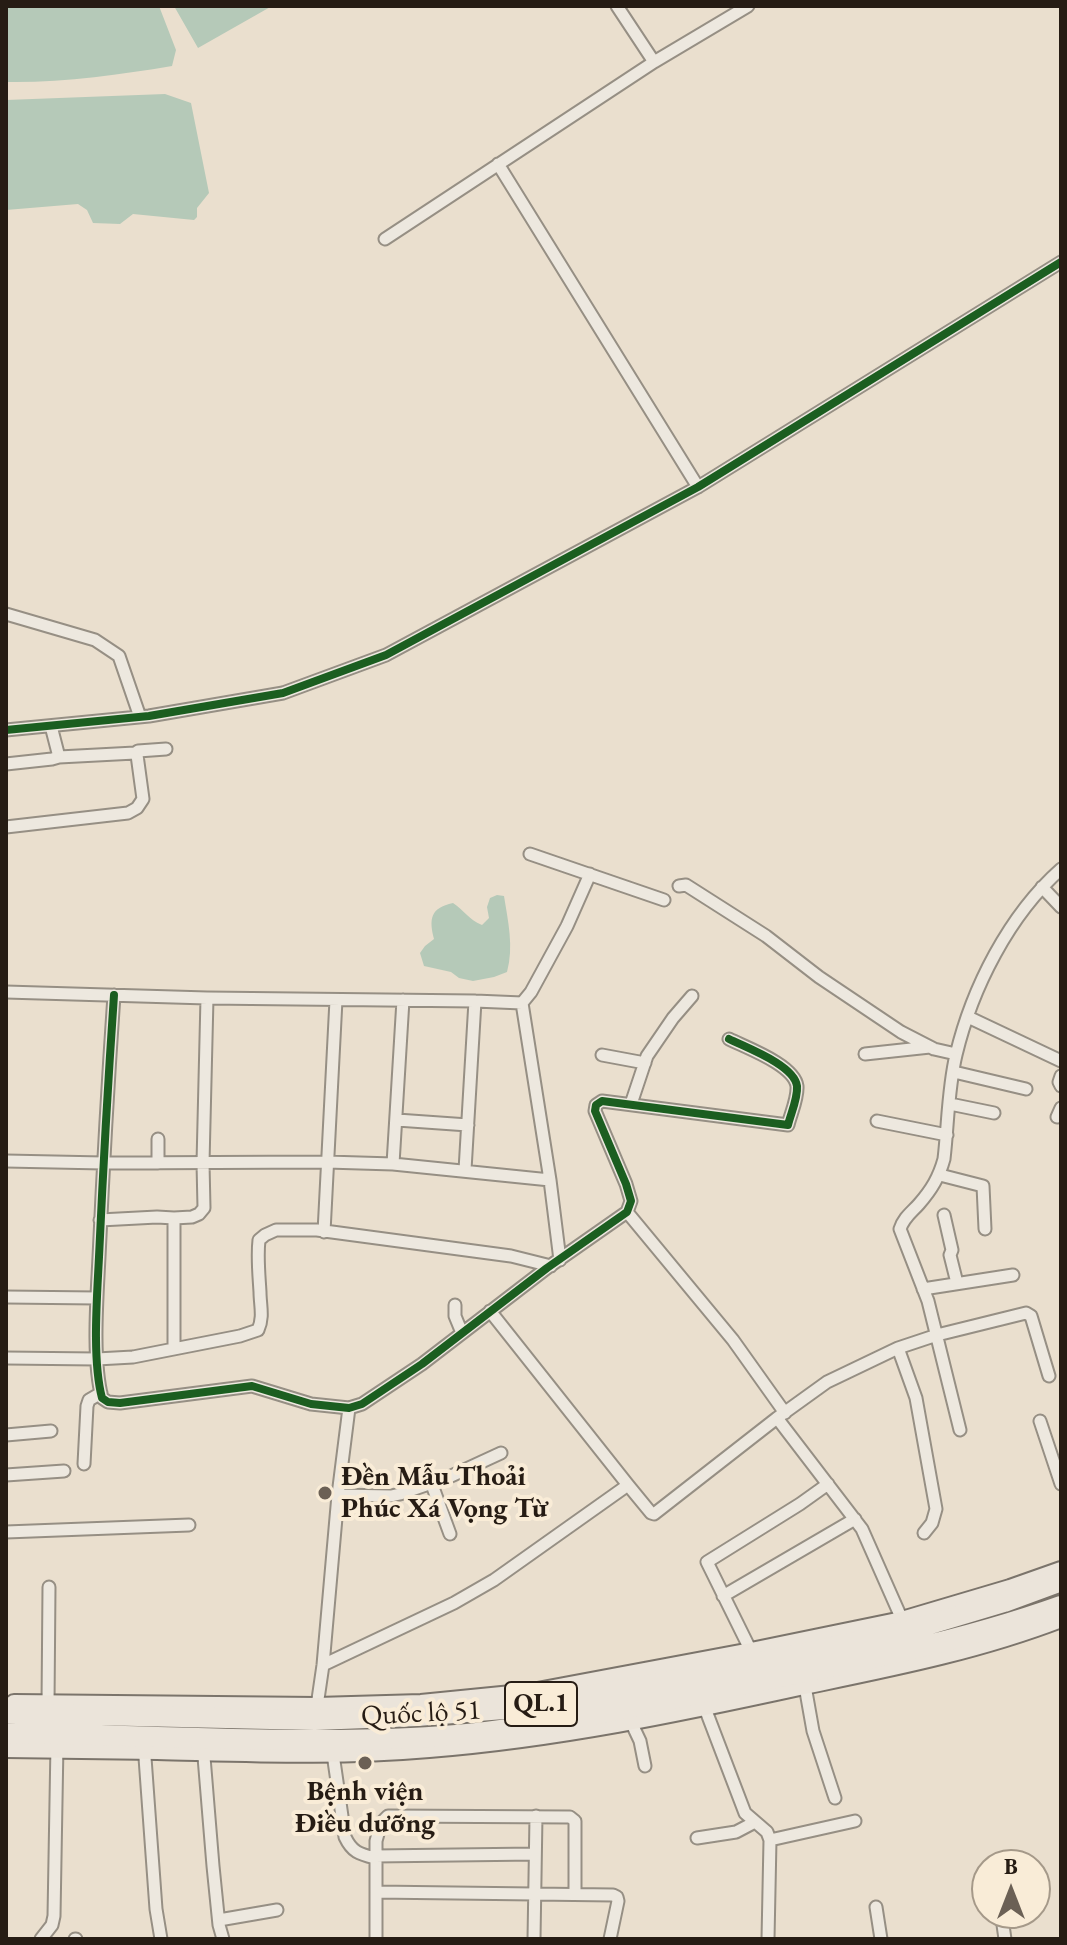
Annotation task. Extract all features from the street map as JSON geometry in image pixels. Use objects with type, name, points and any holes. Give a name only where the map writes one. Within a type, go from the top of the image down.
[{"type":"highway","name":"Quốc lộ 51","points":[[6,1713],[412,1738],[508,1729],[562,1721],[701,1684],[904,1625],[1004,1602],[1061,1581]]},
{"type":"highway","name":"Quốc lộ 51","points":[[701,1684],[844,1671],[875,1658],[1008,1624],[1061,1606]]},
{"type":"highway","name":"Quốc lộ 51","points":[[6,1733],[57,1742],[203,1745],[314,1730]]},
{"type":"main road","name":"Quốc lộ 51","points":[[314,1730],[333,1754],[479,1744],[631,1722],[701,1684],[751,1651],[904,1625],[1061,1570]]},
{"type":"main road","name":"Quốc lộ 51","points":[[6,1703],[48,1704],[314,1730],[421,1703],[505,1695],[701,1684],[805,1686],[844,1671],[938,1657],[1024,1633],[1061,1619]]},
{"type":"main road","name":"Quốc lộ 51","points":[[6,1749],[57,1742]]},
{"type":"street","points":[[617,6],[654,62]]},
{"type":"street","points":[[385,239],[654,62],[748,6]]},
{"type":"street","points":[[498,164],[698,487]]},
{"type":"street","points":[[6,730],[140,717],[283,693],[386,655],[698,487],[1061,262]]},
{"type":"street","points":[[6,614],[95,640],[119,656],[140,717]]},
{"type":"street","points":[[51,726],[59,757]]},
{"type":"street","points":[[6,764],[166,749]]},
{"type":"street","points":[[6,827],[133,811],[143,799],[135,753]]},
{"type":"street","points":[[530,854],[664,900]]},
{"type":"street","points":[[960,1430],[937,1335],[900,1229],[903,1220],[935,1185],[940,1175],[956,1054],[996,950],[1019,915],[1061,869]]},
{"type":"street","points":[[556,1263],[550,1180],[522,1003],[567,926],[590,874]]},
{"type":"street","points":[[679,886],[686,885],[766,936],[819,977],[901,1032],[930,1047],[956,1054]]},
{"type":"street","points":[[1042,887],[1061,907]]},
{"type":"street","points":[[6,992],[522,1003]]},
{"type":"street","points":[[114,995],[100,1220],[97,1359],[102,1398],[120,1403],[252,1386],[311,1404],[349,1408],[367,1401],[422,1364],[627,1212],[631,1201],[626,1184],[595,1111],[596,1105],[602,1101],[788,1125],[798,1088],[794,1076],[778,1064],[729,1039]]},
{"type":"street","points":[[631,1104],[647,1056],[692,996]]},
{"type":"street","points":[[100,1220],[192,1217],[204,1208],[207,998]]},
{"type":"street","points":[[324,1232],[336,1000]]},
{"type":"street","points":[[393,1164],[403,1000]]},
{"type":"street","points":[[465,1170],[475,1001]]},
{"type":"street","points":[[968,1017],[1061,1061]]},
{"type":"street","points":[[865,1054],[930,1047]]},
{"type":"street","points":[[602,1055],[645,1063]]},
{"type":"street","points":[[954,1072],[1026,1089]]},
{"type":"street","points":[[1061,1076],[1061,1086]]},
{"type":"street","points":[[950,1104],[994,1113]]},
{"type":"street","points":[[397,1120],[468,1125]]},
{"type":"street","points":[[877,1121],[947,1135]]},
{"type":"street","points":[[158,1139],[158,1163]]},
{"type":"street","points":[[6,1161],[393,1164],[550,1180]]},
{"type":"street","points":[[940,1175],[983,1186],[985,1229]]},
{"type":"street","points":[[627,1212],[742,1352],[781,1416],[855,1519],[904,1625]]},
{"type":"street","points":[[944,1215],[957,1283]]},
{"type":"street","points":[[174,1218],[174,1348]]},
{"type":"street","points":[[6,1358],[133,1357],[258,1330],[262,1310],[259,1240],[276,1230],[317,1230],[556,1263]]},
{"type":"street","points":[[923,1289],[1013,1275]]},
{"type":"street","points":[[6,1297],[97,1298]]},
{"type":"street","points":[[455,1305],[455,1316],[462,1333]]},
{"type":"street","points":[[490,1311],[651,1513],[657,1514],[827,1382],[898,1348],[1026,1313],[1030,1314],[1049,1376]]},
{"type":"street","points":[[898,1348],[916,1398],[936,1509],[932,1523],[924,1533]]},
{"type":"street","points":[[84,1464],[87,1406],[89,1400],[101,1393]]},
{"type":"street","points":[[314,1730],[349,1408]]},
{"type":"street","points":[[1040,1421],[1061,1484]]},
{"type":"street","points":[[6,1435],[51,1431]]},
{"type":"street","points":[[338,1495],[391,1496],[449,1477],[501,1453]]},
{"type":"street","points":[[6,1475],[64,1471]]},
{"type":"street","points":[[431,1482],[450,1534]]},
{"type":"street","points":[[751,1651],[707,1562],[828,1484]]},
{"type":"street","points":[[323,1665],[454,1603],[505,1572],[628,1485]]},
{"type":"street","points":[[723,1596],[855,1519]]},
{"type":"street","points":[[6,1532],[189,1525]]},
{"type":"street","points":[[48,1704],[49,1587]]},
{"type":"street","points":[[701,1684],[745,1813],[767,1832],[770,1840],[768,1939]]},
{"type":"street","points":[[805,1686],[813,1731],[835,1798]]},
{"type":"street","points":[[631,1722],[640,1741],[645,1766]]},
{"type":"street","points":[[41,1939],[52,1925],[54,1916],[57,1742]]},
{"type":"street","points":[[144,1743],[161,1939]]},
{"type":"street","points":[[203,1745],[223,1939]]},
{"type":"street","points":[[333,1754],[345,1837],[356,1854],[375,1857],[535,1854]]},
{"type":"street","points":[[376,1939],[375,1857],[378,1830],[388,1816],[570,1817],[575,1821],[575,1894]]},
{"type":"street","points":[[534,1939],[536,1816]]},
{"type":"street","points":[[770,1840],[855,1821]]},
{"type":"street","points":[[697,1838],[736,1832],[755,1822]]},
{"type":"street","points":[[376,1892],[613,1895],[618,1901],[610,1939]]},
{"type":"street","points":[[876,1907],[881,1939]]},
{"type":"street","points":[[219,1920],[277,1910]]},
{"type":"shaded area","points":[[6,6],[159,6],[176,50],[172,66],[89,78],[6,82]]},
{"type":"shaded area","points":[[174,6],[272,6],[198,48]]},
{"type":"shaded area","points":[[165,94],[191,103],[209,193],[197,208],[194,220],[133,214],[120,224],[93,223],[87,210],[78,204],[6,210],[6,100]]},
{"type":"shaded area","points":[[504,896],[509,924],[507,972],[473,981],[424,966],[420,953],[434,939],[432,920],[436,911],[453,903],[482,925],[489,918],[487,907],[490,898]]},
{"type":"cycle path","points":[[6,730],[149,716],[283,693],[386,655],[698,487],[1061,262]]},
{"type":"cycle path","points":[[114,995],[96,1347],[102,1398],[120,1403],[252,1386],[311,1404],[349,1408],[362,1404],[422,1364],[547,1268],[627,1212],[631,1201],[626,1184],[595,1111],[596,1105],[602,1101],[788,1125],[796,1095],[794,1078],[779,1064],[729,1039]]},
{"type":"place","name":"Đền Mẫu Thoải Phúc Xá Vọng Từ","points":[[325,1493]]},
{"type":"place","name":"Bệnh viện Điều dưỡng","points":[[365,1763]]}]
